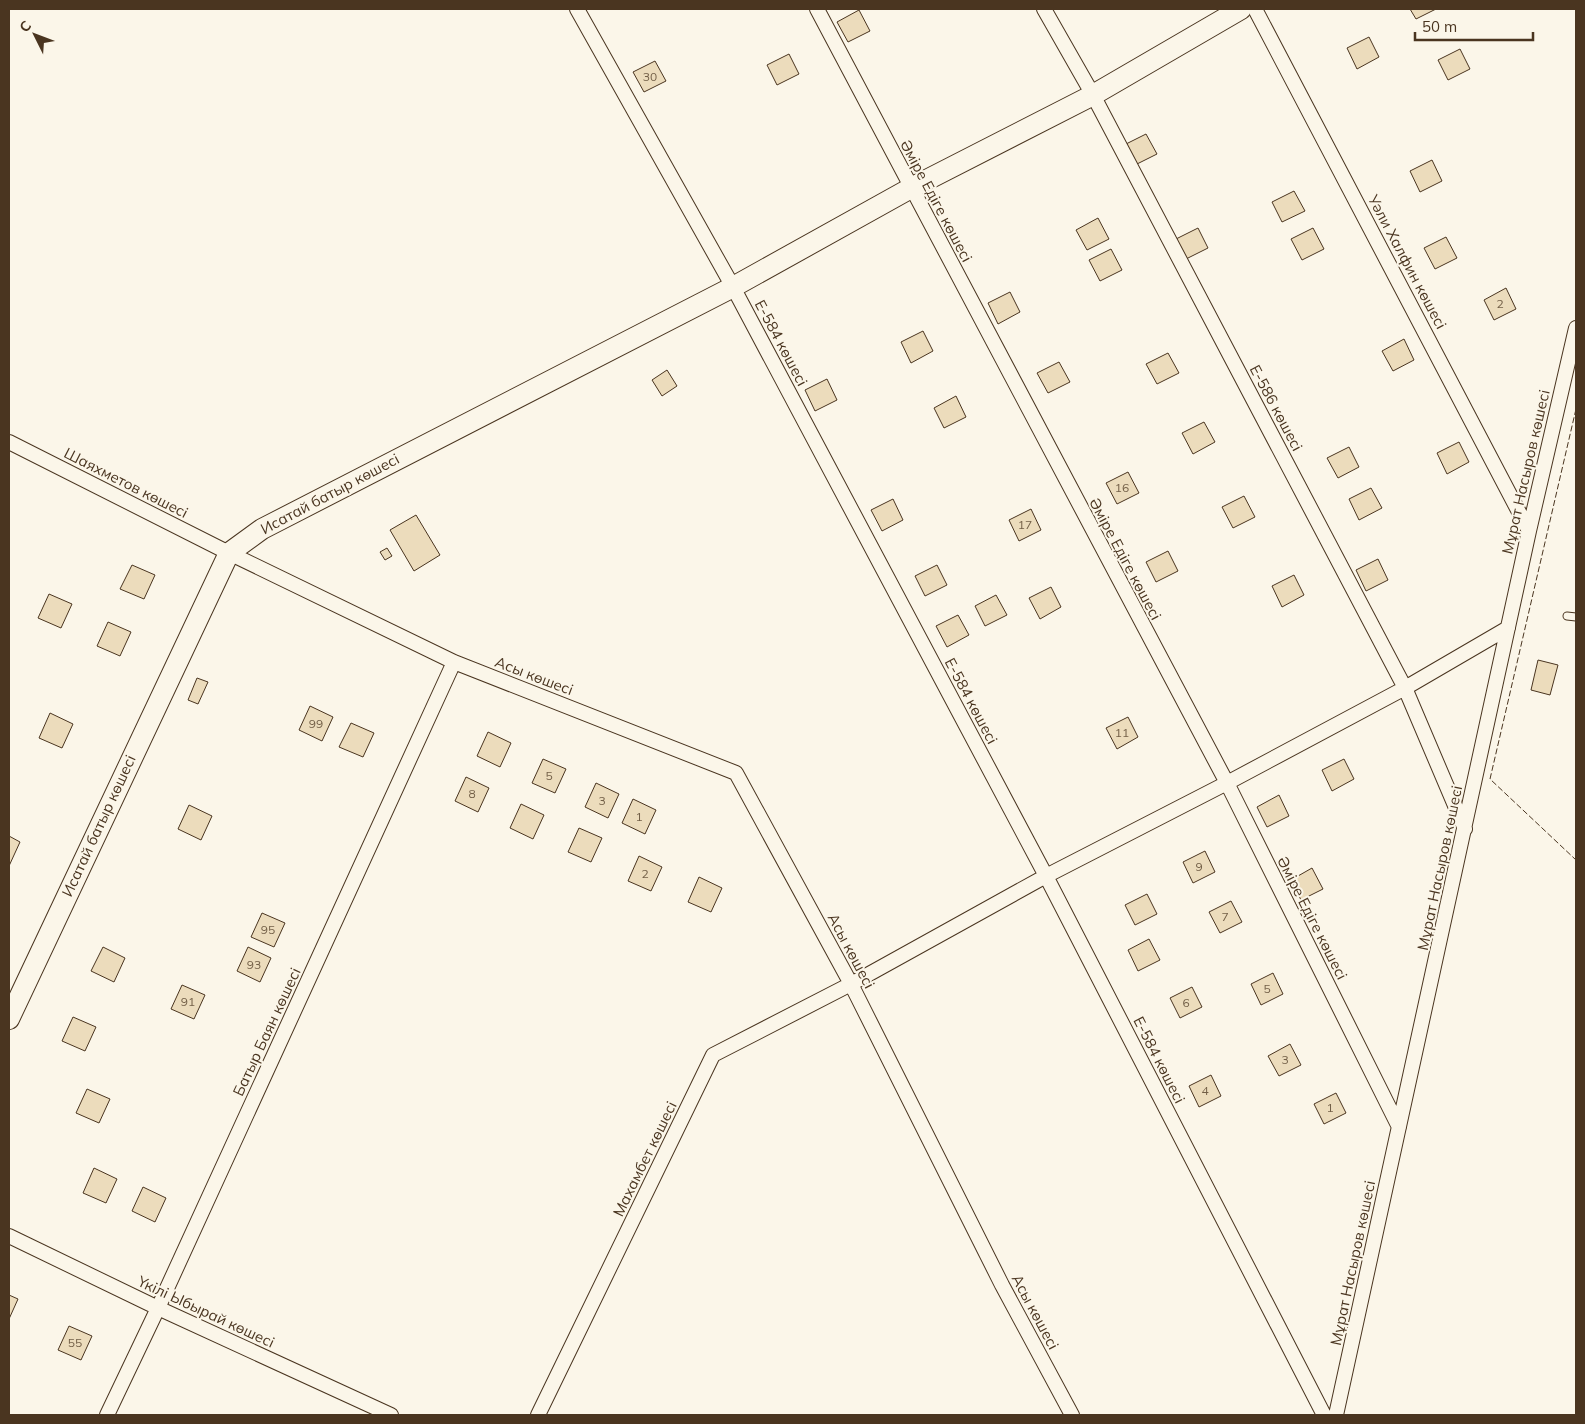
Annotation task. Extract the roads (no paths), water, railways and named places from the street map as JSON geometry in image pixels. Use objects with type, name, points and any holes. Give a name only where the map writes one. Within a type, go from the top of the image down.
[{"type":"street","name":"Е-584 көшесі","points":[[578,9],[733,287],[1046,876],[1324,1415]]},
{"type":"street","name":"Әміре Едіге көшесі","points":[[816,9],[1227,783],[1399,1127]]},
{"type":"street","name":"Е-586 көшесі","points":[[1044,9],[1093,95],[1405,688],[1465,829]]},
{"type":"street","name":"Исатай батыр көшесі","points":[[9,1019],[229,553],[262,529],[733,287],[911,188],[1093,95],[1241,9]]},
{"type":"street","name":"Уәли Халфин көшесі","points":[[1255,9],[1529,531]]},
{"type":"street","name":"Мұрат Насыров көшесі","points":[[1336,1415],[1529,531],[1576,328]]},
{"type":"street","name":"Шаяхметов көшесі","points":[[9,442],[229,553],[454,662]]},
{"type":"street","name":"Махамбет көшесі","points":[[538,1415],[713,1056],[851,984],[1046,876],[1227,783],[1405,688],[1508,628]]},
{"type":"street","name":"Асы көшесі","points":[[454,662],[736,773],[851,984],[1002,1285],[1072,1415]]},
{"type":"street","name":"Батыр Баян көшесі","points":[[106,1415],[158,1308],[454,662]]},
{"type":"street","name":"Үкілі Ыбырай көшесі","points":[[9,1236],[158,1308],[391,1415]]},
{"type":"lane","points":[[1568,616],[1576,617]]}]
